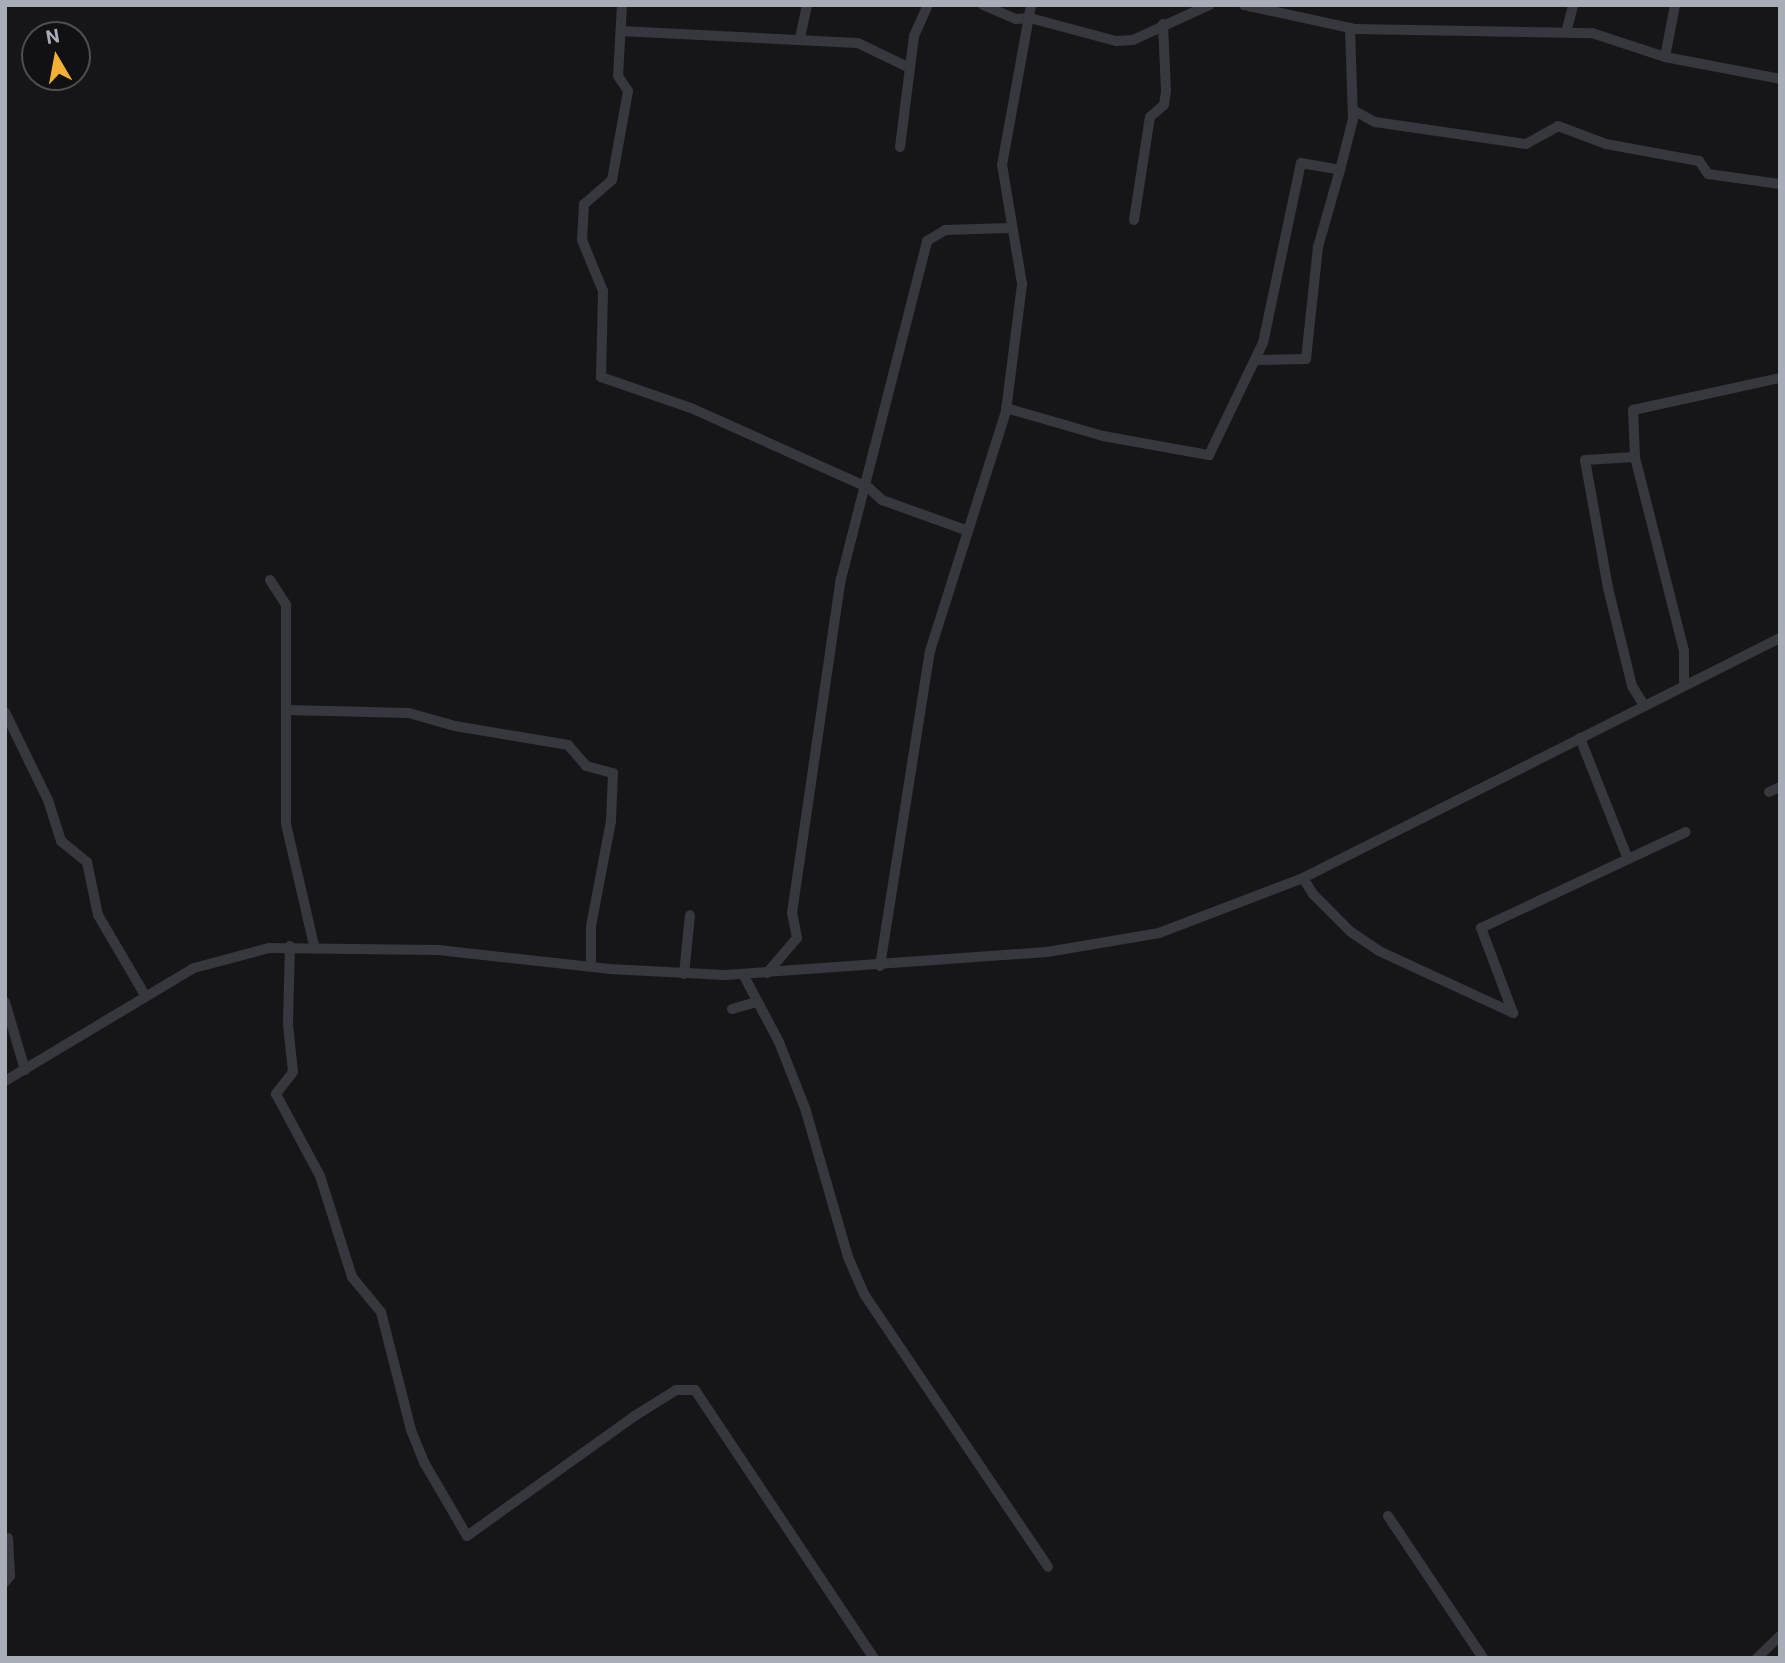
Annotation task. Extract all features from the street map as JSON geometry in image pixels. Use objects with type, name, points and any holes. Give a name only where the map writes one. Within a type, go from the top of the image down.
[{"type":"street","points":[[622,5],[618,76],[628,91],[612,180],[584,204],[583,240],[603,291],[601,377],[691,408],[866,487],[881,500],[968,531]]},
{"type":"street","points":[[800,38],[807,5]]},
{"type":"street","points":[[900,147],[914,36],[928,5]]},
{"type":"street","points":[[983,5],[1016,19],[1030,18],[1116,41],[1133,40],[1209,5]]},
{"type":"street","points":[[880,966],[930,651],[1006,408],[1022,284],[1009,228],[1002,165],[1031,5]]},
{"type":"street","points":[[1244,5],[1281,8],[1350,28],[1532,35],[1592,33],[1665,57],[1780,79]]},
{"type":"street","points":[[1566,32],[1573,5]]},
{"type":"street","points":[[1665,57],[1675,5]]},
{"type":"street","points":[[1134,220],[1150,117],[1164,105],[1166,91],[1163,24]]},
{"type":"street","points":[[1255,360],[1306,359],[1318,247],[1340,170],[1353,110],[1350,28]]},
{"type":"street","points":[[621,32],[800,38],[858,43],[910,68]]},
{"type":"street","points":[[1353,110],[1375,122],[1526,144],[1558,126],[1606,144],[1699,160],[1708,174],[1780,184]]},
{"type":"street","points":[[1006,408],[1103,436],[1209,455],[1263,343],[1301,163],[1340,170]]},
{"type":"street","points":[[766,973],[797,938],[792,913],[841,579],[927,241],[944,230],[1009,228]]},
{"type":"street","points":[[1684,685],[1684,651],[1635,457],[1633,410],[1780,378]]},
{"type":"street","points":[[1635,457],[1585,460],[1608,588],[1632,686],[1644,705]]},
{"type":"street","points":[[271,580],[286,605],[285,824],[314,945]]},
{"type":"street","points":[[5,1081],[145,995],[213,960],[290,946],[438,950],[591,967],[684,974],[743,974],[1047,952],[1136,938],[1225,910],[1303,878],[1780,638]]},
{"type":"street","points":[[287,710],[409,713],[455,726],[568,746],[586,766],[613,773],[611,821],[590,926],[591,967]]},
{"type":"street","points":[[5,712],[42,787],[61,841],[87,862],[98,915],[145,995]]},
{"type":"street","points":[[1580,738],[1628,859]]},
{"type":"street","points":[[1303,878],[1312,894],[1341,922],[1379,951],[1513,1013],[1481,928],[1686,832]]},
{"type":"street","points":[[684,974],[690,915]]},
{"type":"street","points":[[290,946],[288,1025],[293,1072],[276,1094],[320,1176],[352,1277],[381,1312],[411,1430],[425,1464],[467,1536],[633,1417],[676,1390],[695,1390],[874,1658]]},
{"type":"street","points":[[743,974],[805,1108],[848,1257],[864,1294],[1048,1567]]},
{"type":"street","points":[[5,1002],[25,1070]]},
{"type":"street","points":[[732,1009],[757,1002]]},
{"type":"street","points":[[1388,1516],[1483,1658]]},
{"type":"street","points":[[5,1582],[10,1576],[8,1538]]},
{"type":"street","points":[[1757,1658],[1780,1636]]}]
